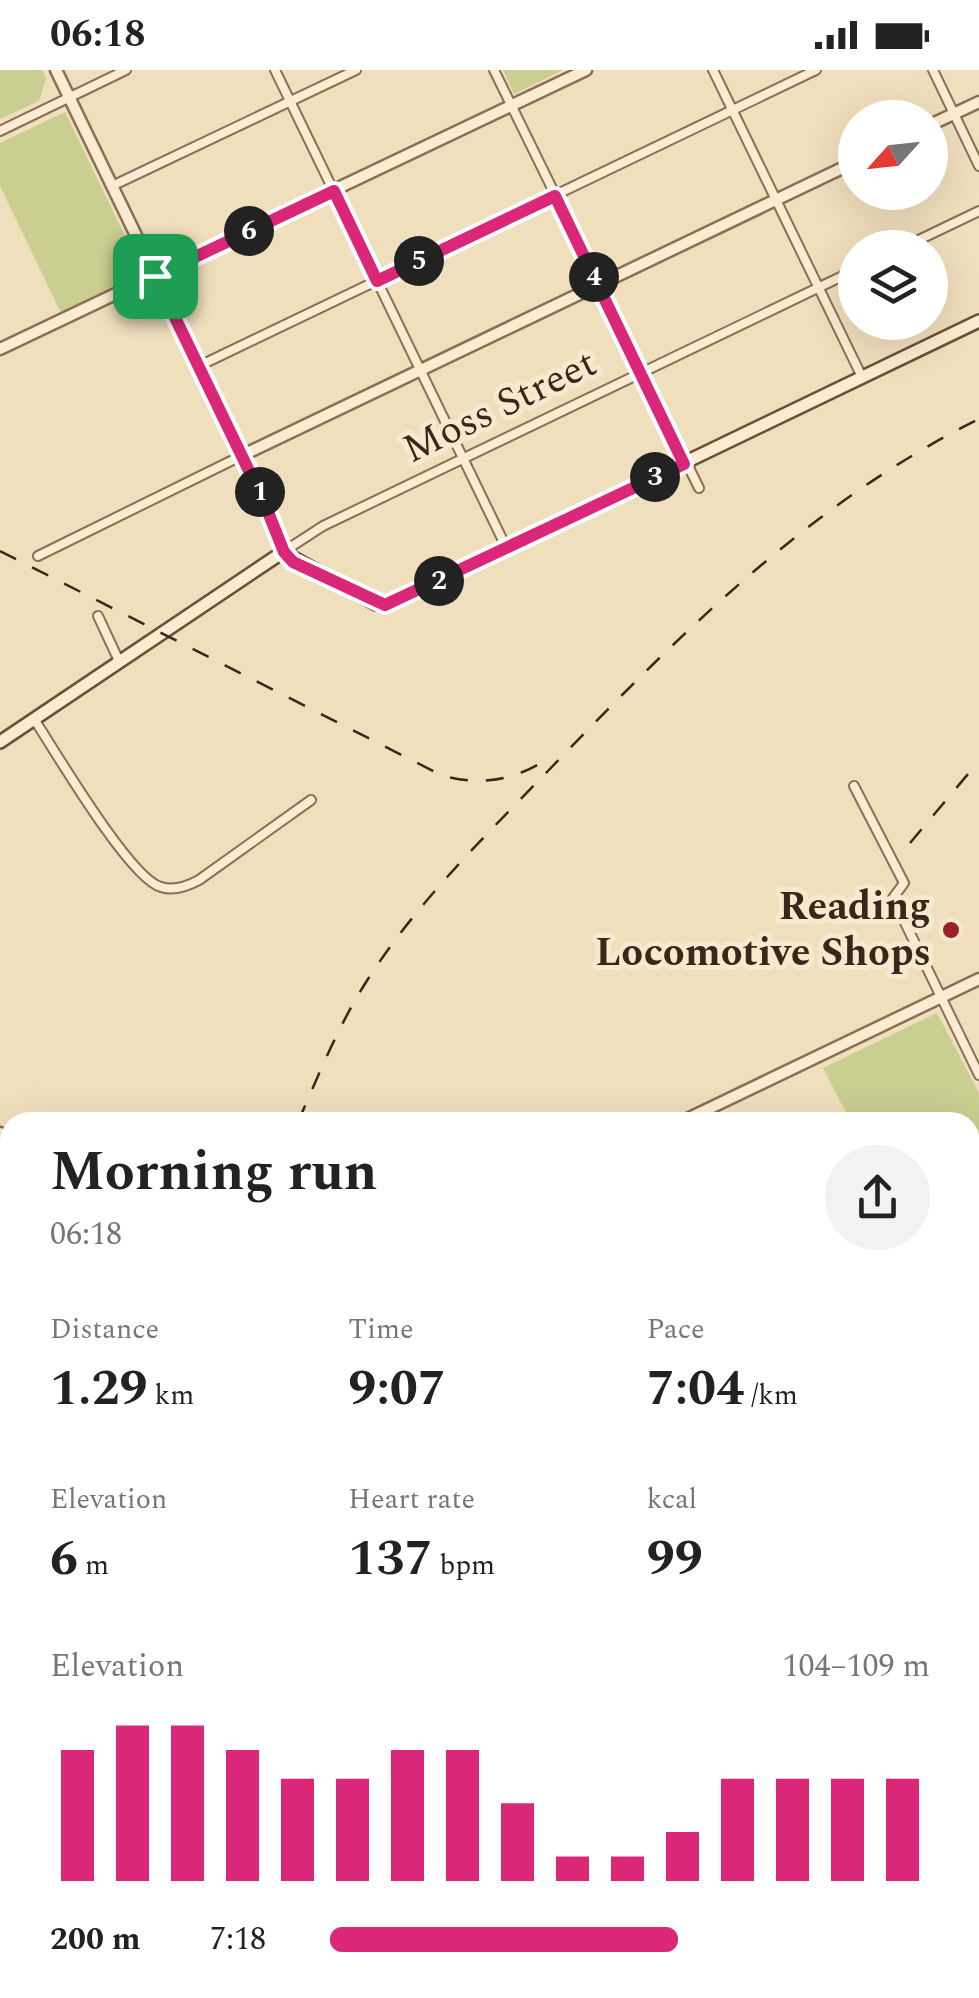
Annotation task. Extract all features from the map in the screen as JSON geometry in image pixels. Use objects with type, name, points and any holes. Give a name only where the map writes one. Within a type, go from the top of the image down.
[{"type":"main road","points":[[0,742],[284,552],[293,562],[385,605],[979,321]]},
{"type":"street","points":[[56,70],[242,455],[284,552]]},
{"type":"street","points":[[0,130],[126,70]]},
{"type":"street","points":[[275,70],[506,549]]},
{"type":"street","points":[[112,186],[356,70]]},
{"type":"street","points":[[494,70],[699,488]]},
{"type":"street","points":[[0,350],[586,70]]},
{"type":"street","points":[[713,70],[862,377]]},
{"type":"street","points":[[199,366],[816,70]]},
{"type":"street","points":[[933,70],[979,166]]},
{"type":"street","points":[[948,117],[979,102]]},
{"type":"street","points":[[38,556],[838,170]]},
{"type":"street","points":[[939,230],[979,211]]},
{"type":"street","name":"Moss Street","points":[[284,552],[322,526],[838,278]]},
{"type":"street","points":[[98,616],[119,662]]},
{"type":"street","points":[[34,719],[134,868],[160,887],[184,886],[198,880],[311,800]]},
{"type":"street","points":[[854,786],[904,883],[893,898],[979,1074]]},
{"type":"street","points":[[702,1112],[979,978]]},
{"type":"green space","points":[[0,70],[42,70],[46,79],[39,101],[0,119]]},
{"type":"green space","points":[[503,70],[563,70],[514,94]]},
{"type":"green space","points":[[65,112],[143,273],[61,313],[0,186],[0,143]]},
{"type":"green space","points":[[937,1013],[979,1093],[979,1112],[846,1112],[823,1068]]},
{"type":"railway","points":[[303,1112],[339,1031],[368,979],[429,898],[498,822],[645,673],[748,577],[858,491],[979,419]]},
{"type":"railway","points":[[0,551],[441,775],[498,779],[525,771],[550,757]]},
{"type":"railway","points":[[910,843],[979,761]]},
{"type":"place","name":"Reading Locomotive Shops","points":[[951,930]]},
{"type":"route","points":[[334,191],[377,281],[555,196],[684,464],[397,601],[376,604],[293,562],[284,552],[264,502],[155,276],[334,191]]}]
